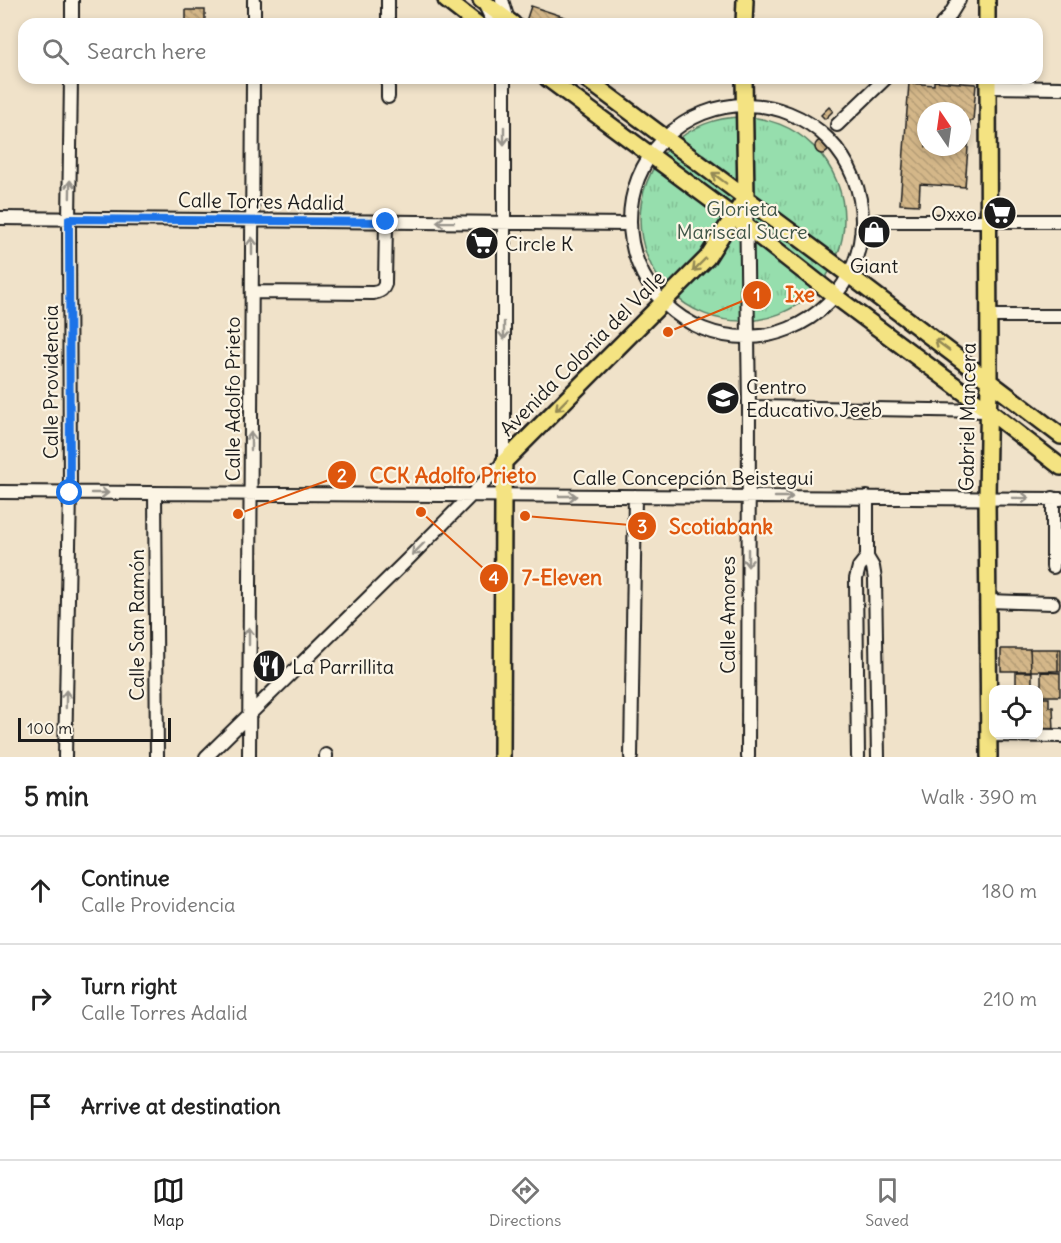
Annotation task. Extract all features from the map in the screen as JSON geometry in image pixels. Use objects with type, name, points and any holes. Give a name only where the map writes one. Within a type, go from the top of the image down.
[{"type":"main road","points":[[446,0],[469,18]]},
{"type":"main road","points":[[744,18],[745,0]]},
{"type":"main road","points":[[987,0],[987,18]]},
{"type":"main road","points":[[485,1],[500,18]]},
{"type":"main road","points":[[556,84],[1061,467]]},
{"type":"main road","points":[[593,84],[1061,436]]},
{"type":"main road","points":[[744,84],[746,197]]},
{"type":"main road","name":"Gabriel Mancera","points":[[988,84],[989,735]]},
{"type":"main road","name":"Avenida Colonia del Valle","points":[[504,462],[740,222],[746,197]]},
{"type":"main road","points":[[502,757],[504,462]]},
{"type":"main road","name":"Gabriel Mancera","points":[[989,739],[989,757]]},
{"type":"street","points":[[72,0],[72,18]]},
{"type":"street","points":[[254,0],[254,18]]},
{"type":"street","points":[[388,0],[388,18]]},
{"type":"street","points":[[502,0],[504,18]]},
{"type":"street","points":[[948,18],[959,0]]},
{"type":"street","name":"Calle Providencia","points":[[65,757],[70,493],[71,84]]},
{"type":"street","name":"Calle Adolfo Prieto","points":[[249,757],[253,84]]},
{"type":"street","points":[[388,84],[388,97]]},
{"type":"street","points":[[504,84],[504,462]]},
{"type":"street","points":[[837,126],[880,84]]},
{"type":"street","points":[[1003,84],[1061,88]]},
{"type":"street","points":[[744,105],[769,107],[794,115],[817,128],[839,150],[854,176],[862,204],[863,221],[859,248],[849,275],[821,310],[794,326],[748,337],[726,335],[700,328],[676,314],[663,302],[647,281],[636,258],[630,224],[632,200],[638,177],[650,155],[666,137],[679,126],[703,113],[729,106],[744,105]]},
{"type":"street","name":"Calle Torres Adalid","points":[[0,218],[630,224]]},
{"type":"street","points":[[878,221],[1061,221]]},
{"type":"street","points":[[252,292],[380,292],[385,284],[386,222]]},
{"type":"street","name":"Calle Amores","points":[[740,222],[748,337],[748,757]]},
{"type":"street","points":[[989,316],[1061,316]]},
{"type":"street","points":[[749,407],[989,411]]},
{"type":"street","name":"Avenida Colonia del Valle","points":[[206,757],[504,462]]},
{"type":"street","name":"Calle Concepción Beistegui","points":[[0,492],[1057,498]]},
{"type":"street","name":"Calle San Ramón","points":[[155,493],[157,757]]},
{"type":"street","points":[[631,757],[635,496]]},
{"type":"street","points":[[867,497],[867,557],[873,567],[875,579],[878,757]]},
{"type":"street","points":[[1053,567],[1057,498]]},
{"type":"street","points":[[858,757],[856,579],[859,567],[867,557]]},
{"type":"street","points":[[988,602],[1053,603]]},
{"type":"street","points":[[857,703],[878,704]]},
{"type":"street","points":[[1043,736],[1061,736]]},
{"type":"green space","name":"Glorieta Mariscal Sucre","points":[[742,117],[762,119],[790,129],[807,140],[821,154],[836,180],[842,199],[844,219],[842,239],[832,267],[821,284],[807,298],[781,313],[762,319],[742,321],[722,319],[694,309],[677,298],[663,284],[648,258],[642,239],[640,219],[642,199],[652,171],[663,154],[677,140],[703,125],[722,119]]},
{"type":"building","points":[[531,6],[568,18],[527,18]]},
{"type":"building","points":[[186,10],[205,10],[205,18],[186,18]]},
{"type":"building","points":[[909,84],[976,84],[973,121],[971,121],[971,102],[917,102],[917,156],[967,156],[965,187],[920,184],[919,205],[900,204]]},
{"type":"building","points":[[829,107],[833,111],[825,119],[821,115]]},
{"type":"building","points":[[822,140],[827,142],[829,147],[827,152],[822,154],[817,152],[815,147],[817,142]]},
{"type":"building","points":[[1001,649],[1030,649],[1031,671],[1001,671]]},
{"type":"building","points":[[1030,649],[1058,649],[1058,671],[1031,671]]},
{"type":"building","points":[[1058,649],[1061,649],[1061,671],[1058,671]]},
{"type":"building","points":[[1016,672],[1032,672],[1032,685],[1016,685]]},
{"type":"building","points":[[1041,672],[1060,673],[1060,696],[1043,696],[1043,685],[1041,685]]},
{"type":"building","points":[[1043,698],[1049,698],[1049,707],[1053,707],[1054,732],[1043,732]]},
{"type":"place","name":"Oxxo","points":[[1000,213]]},
{"type":"place","name":"Giant","points":[[874,232]]},
{"type":"place","name":"Circle K","points":[[482,243]]},
{"type":"place","name":"Ixe","points":[[668,332]]},
{"type":"place","name":"Centro Educativo Jeeb","points":[[723,398]]},
{"type":"place","name":"7-Eleven","points":[[421,512]]},
{"type":"place","name":"CCK Adolfo Prieto","points":[[238,514]]},
{"type":"place","name":"Scotiabank","points":[[525,516]]},
{"type":"place","name":"La Parrillita","points":[[269,666]]},
{"type":"route","points":[[70,493],[69,219],[386,222]]}]
